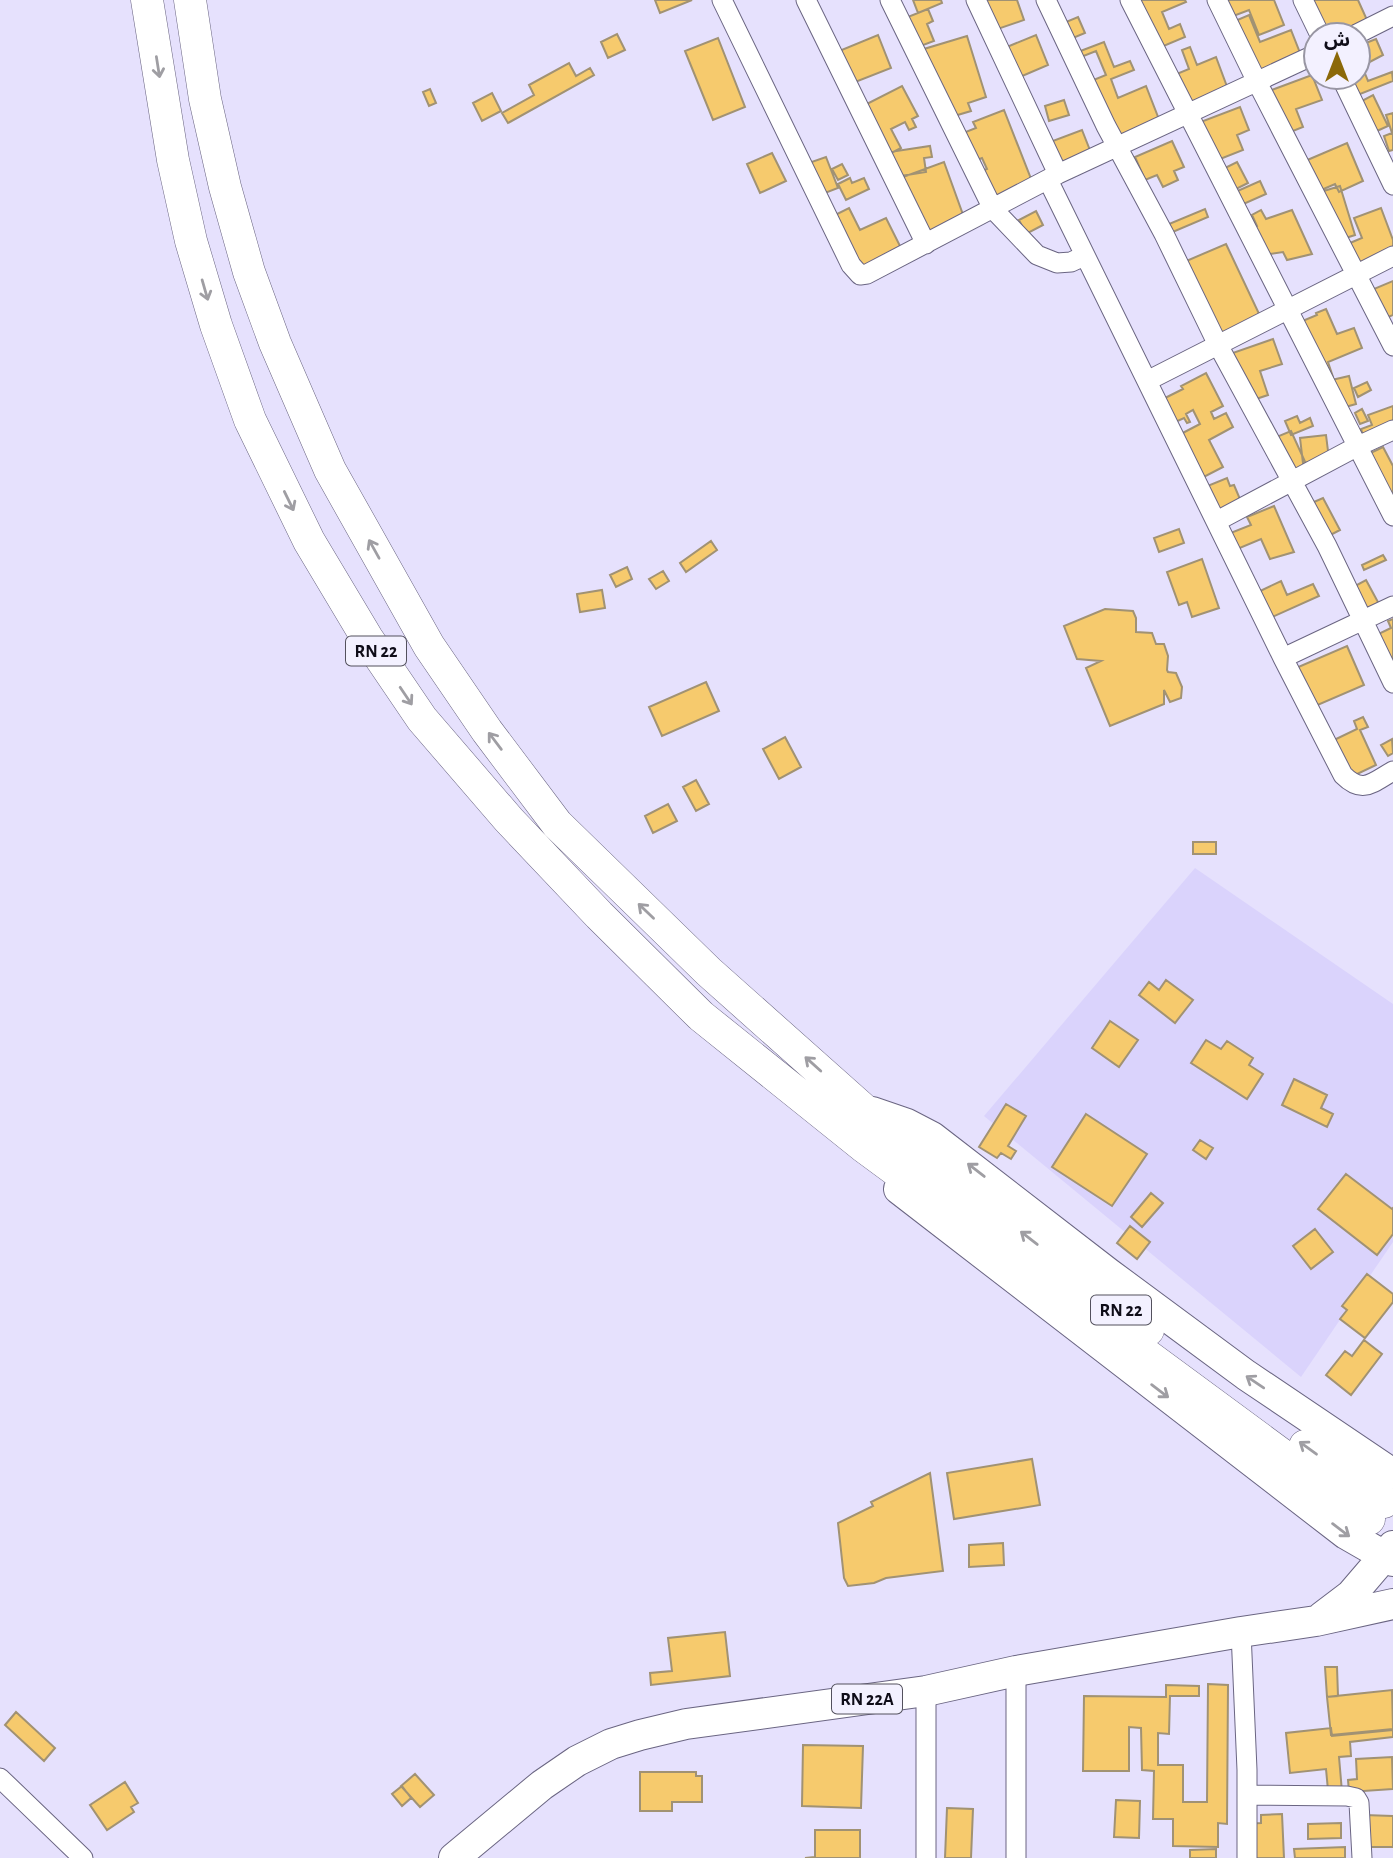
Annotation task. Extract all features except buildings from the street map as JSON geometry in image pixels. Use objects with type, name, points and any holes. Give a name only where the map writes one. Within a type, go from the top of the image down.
[{"type":"highway","name":"RN 22","points":[[147,0],[173,160],[191,241],[215,326],[250,420],[303,529],[367,638],[422,719],[509,820],[599,915],[701,1016],[863,1146],[1385,1488]]},
{"type":"highway","name":"RN 22","points":[[190,0],[205,99],[225,187],[249,272],[275,344],[330,470],[429,646],[487,731],[557,824],[709,972],[864,1110],[1185,1359],[1385,1488]]},
{"type":"main road","points":[[863,1146],[881,1173],[917,1205],[1346,1534],[1390,1555],[1351,1595],[1316,1622]]},
{"type":"main road","points":[[1316,1622],[1393,1604]]},
{"type":"main road","points":[[1346,1616],[1393,1618]]},
{"type":"main road","name":"RN 22A","points":[[454,1858],[542,1785],[577,1761],[611,1744],[686,1724],[926,1691],[1016,1671],[1241,1632],[1316,1622]]},
{"type":"street","points":[[722,0],[855,271],[860,275],[867,274],[1053,177],[1302,61]]},
{"type":"street","points":[[806,0],[926,244]]},
{"type":"street","points":[[890,0],[993,209],[1037,255],[1057,263],[1071,262],[1084,256]]},
{"type":"street","points":[[976,0],[1053,177],[1084,256],[1343,775],[1360,787],[1393,771]]},
{"type":"street","points":[[1046,0],[1218,345],[1327,547],[1393,683]]},
{"type":"street","points":[[1130,0],[1393,516]]},
{"type":"street","points":[[1217,0],[1393,346]]},
{"type":"street","points":[[1303,0],[1313,21]]},
{"type":"street","points":[[1372,25],[1393,14],[1387,0]]},
{"type":"street","points":[[1348,91],[1393,185]]},
{"type":"street","points":[[1147,382],[1393,256]]},
{"type":"street","points":[[1217,521],[1393,429]]},
{"type":"street","points":[[1283,658],[1393,606]]},
{"type":"street","points":[[1241,1632],[1247,1858]]},
{"type":"street","points":[[1016,1671],[1016,1858]]},
{"type":"street","points":[[926,1691],[926,1858]]},
{"type":"street","points":[[0,1778],[83,1858]]},
{"type":"street","points":[[1247,1795],[1356,1798],[1359,1803],[1362,1858]]},
{"type":"shaded area","points":[[1195,868],[1393,1004],[1393,1242],[1301,1377],[984,1116]]}]
